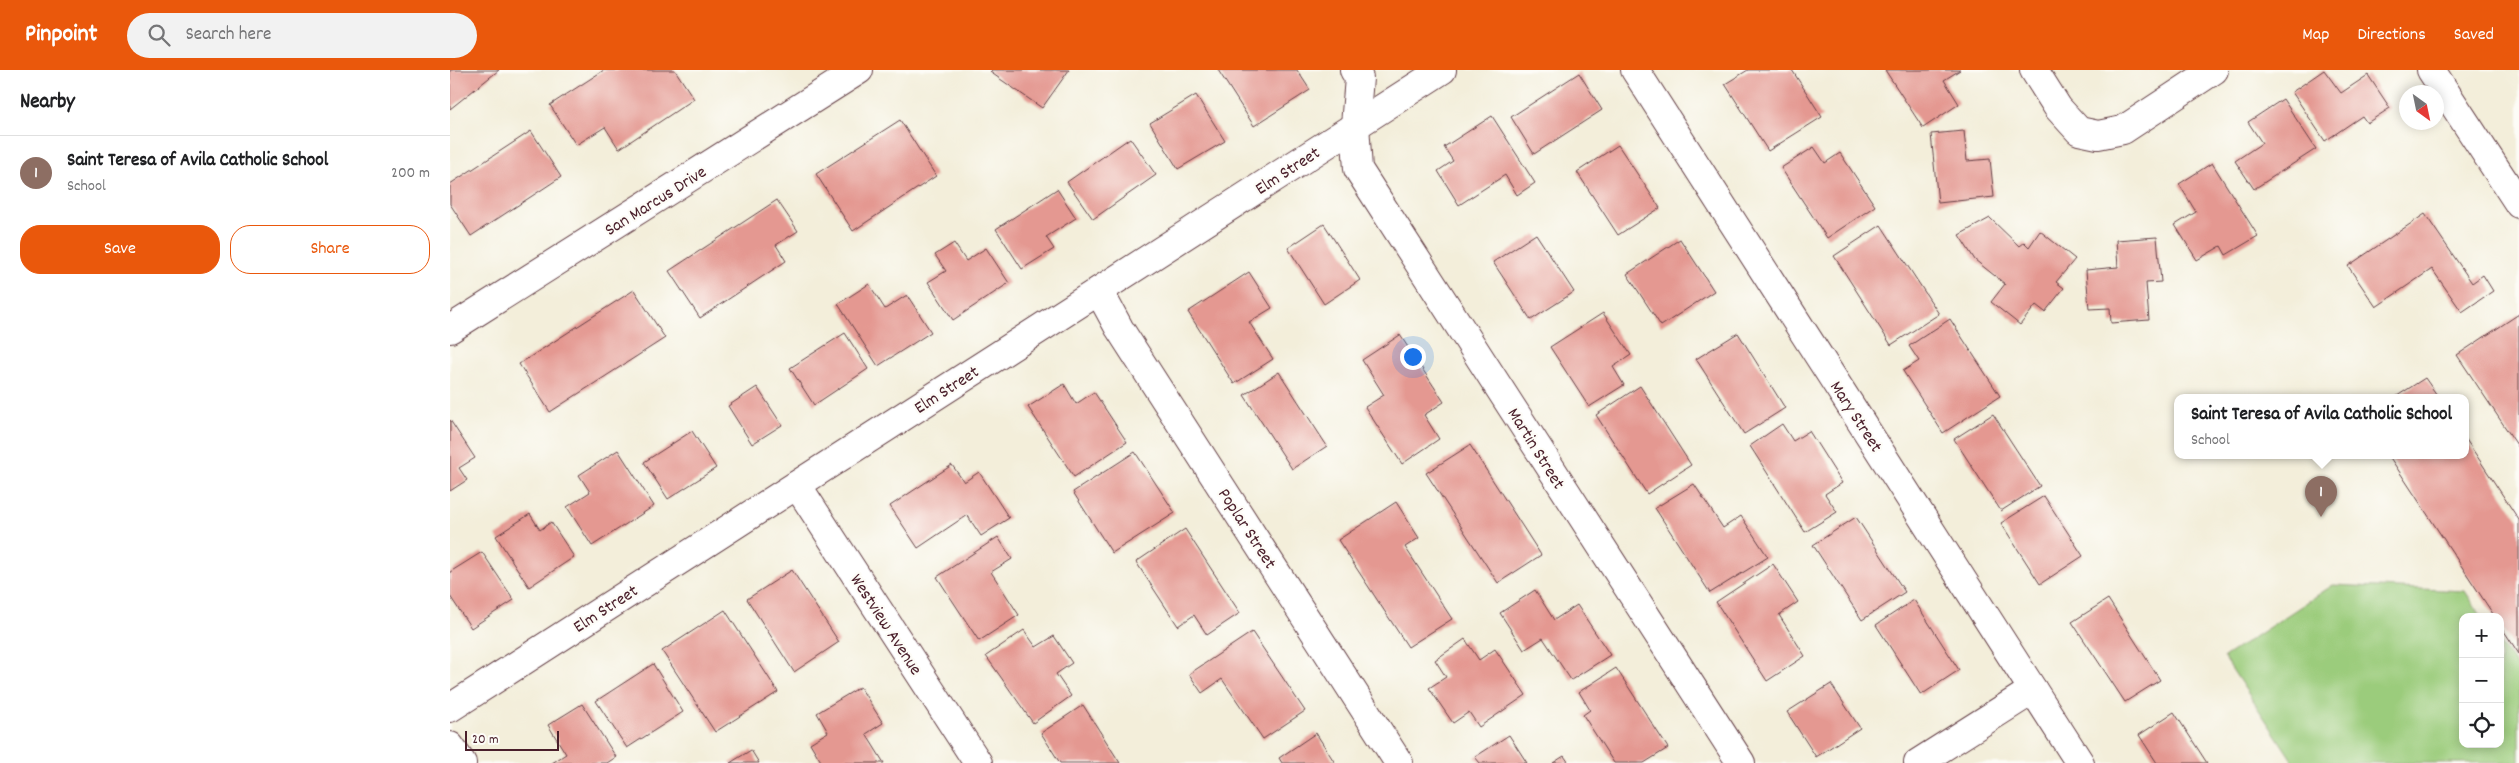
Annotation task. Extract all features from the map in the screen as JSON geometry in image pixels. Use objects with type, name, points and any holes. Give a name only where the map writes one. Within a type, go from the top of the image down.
[{"type":"street","name":"San Marcus Drive","points":[[450,329],[859,70]]},
{"type":"street","name":"Martin Street","points":[[1354,70],[1359,78],[1356,125],[1358,169],[1741,763]]},
{"type":"street","name":"Elm Street","points":[[450,708],[1442,70]]},
{"type":"street","name":"Mary Street","points":[[1635,70],[2080,763]]},
{"type":"street","points":[[2034,70],[2058,108],[2079,131],[2098,135],[2124,130],[2214,70]]},
{"type":"street","points":[[2431,70],[2519,204]]},
{"type":"street","name":"Poplar Street","points":[[1099,291],[1119,328],[1400,763]]},
{"type":"street","name":"Westview Avenue","points":[[797,485],[978,763]]},
{"type":"street","points":[[1918,763],[2033,690]]},
{"type":"street","points":[[450,746],[462,763]]},
{"type":"green space","points":[[2333,585],[2465,591],[2479,613],[2459,613],[2459,748],[2504,748],[2504,649],[2519,670],[2519,763],[2294,763],[2224,657]]},
{"type":"building","points":[[450,70],[499,70],[450,109]]},
{"type":"building","points":[[604,70],[675,70],[694,99],[619,149],[605,127],[576,145],[550,105]]},
{"type":"building","points":[[992,70],[1069,70],[1042,108],[990,72]]},
{"type":"building","points":[[1218,70],[1297,70],[1310,90],[1254,126]]},
{"type":"building","points":[[1748,70],[1792,70],[1822,117],[1768,151],[1725,84]]},
{"type":"building","points":[[1885,70],[1960,70],[1944,80],[1959,104],[1923,128]]},
{"type":"building","points":[[2324,70],[2341,93],[2368,75],[2390,108],[2367,123],[2362,116],[2325,141],[2292,92]]},
{"type":"building","points":[[1579,73],[1602,110],[1534,154],[1511,117]]},
{"type":"building","points":[[1196,95],[1225,141],[1178,169],[1150,123]]},
{"type":"building","points":[[2283,99],[2316,149],[2254,189],[2235,161],[2262,143],[2248,122]]},
{"type":"building","points":[[1492,116],[1535,183],[1517,195],[1505,175],[1459,205],[1438,171],[1453,161],[1444,147]]},
{"type":"building","points":[[900,120],[936,176],[853,231],[816,174]]},
{"type":"building","points":[[531,131],[561,177],[471,236],[450,204],[450,184]]},
{"type":"building","points":[[1964,131],[1967,161],[1990,159],[1994,197],[1938,203],[1931,134]]},
{"type":"building","points":[[1130,138],[1156,175],[1093,219],[1067,182]]},
{"type":"building","points":[[1618,145],[1660,208],[1618,235],[1577,172]]},
{"type":"building","points":[[1814,147],[1825,163],[1840,153],[1875,206],[1827,238],[1781,168]]},
{"type":"building","points":[[2212,163],[2258,236],[2226,255],[2221,246],[2197,260],[2175,225],[2196,212],[2179,184]]},
{"type":"building","points":[[1057,189],[1076,218],[1046,237],[1054,249],[1022,269],[996,229]]},
{"type":"building","points":[[777,200],[798,231],[776,245],[786,261],[700,318],[669,271]]},
{"type":"building","points":[[2425,214],[2472,283],[2483,275],[2493,291],[2462,312],[2432,269],[2376,307],[2348,266]]},
{"type":"building","points":[[1990,218],[2019,246],[2024,242],[2029,247],[2040,231],[2075,259],[2056,282],[2064,288],[2045,312],[2036,305],[2020,325],[1991,302],[2005,284],[1975,260],[1959,235]]},
{"type":"building","points":[[1324,224],[1360,280],[1324,304],[1288,248]]},
{"type":"building","points":[[1881,225],[1939,314],[1891,345],[1834,256]]},
{"type":"building","points":[[1536,234],[1574,292],[1531,320],[1493,262]]},
{"type":"building","points":[[2157,237],[2161,282],[2146,283],[2149,320],[2111,323],[2110,308],[2089,309],[2086,270],[2118,267],[2116,240]]},
{"type":"building","points":[[1680,239],[1714,291],[1661,326],[1627,274]]},
{"type":"building","points":[[954,243],[966,261],[986,248],[1009,283],[953,320],[928,282],[946,271],[935,255]]},
{"type":"building","points":[[1249,272],[1272,308],[1249,322],[1273,359],[1234,384],[1188,312]]},
{"type":"building","points":[[869,284],[885,309],[907,295],[931,332],[878,366],[838,304]]},
{"type":"building","points":[[634,290],[665,338],[550,412],[519,364]]},
{"type":"building","points":[[1603,313],[1631,355],[1613,367],[1624,385],[1589,407],[1550,347]]},
{"type":"building","points":[[2519,314],[2519,448],[2457,355]]},
{"type":"building","points":[[1950,319],[2000,396],[1943,433],[1903,371],[1919,361],[1909,346]]},
{"type":"building","points":[[845,333],[868,369],[814,405],[790,368]]},
{"type":"building","points":[[1738,333],[1785,408],[1744,434],[1696,359]]},
{"type":"building","points":[[1400,335],[1444,402],[1424,415],[1439,439],[1402,464],[1365,407],[1384,395],[1362,360]]},
{"type":"building","points":[[1279,372],[1327,446],[1292,469],[1244,395]]},
{"type":"building","points":[[2425,378],[2436,394],[2400,394]]},
{"type":"building","points":[[1064,384],[1076,404],[1094,392],[1127,442],[1074,477],[1028,407]]},
{"type":"building","points":[[1640,386],[1691,465],[1647,494],[1596,415]]},
{"type":"building","points":[[757,387],[782,425],[752,444],[728,406]]},
{"type":"building","points":[[1993,414],[2040,486],[2001,511],[1954,439]]},
{"type":"building","points":[[450,420],[475,458],[459,468],[467,480],[450,491]]},
{"type":"building","points":[[1782,424],[1793,441],[1809,431],[1842,483],[1825,494],[1837,512],[1805,532],[1750,446]]},
{"type":"building","points":[[692,431],[716,468],[668,499],[644,462]]},
{"type":"building","points":[[2469,444],[2519,520],[2519,654],[2504,631],[2504,613],[2492,613],[2391,459],[2469,459]]},
{"type":"building","points":[[1470,445],[1541,555],[1498,583],[1426,473]]},
{"type":"building","points":[[618,450],[654,506],[592,546],[567,507],[590,492],[579,475]]},
{"type":"building","points":[[1135,452],[1175,513],[1112,553],[1073,492]]},
{"type":"building","points":[[952,465],[964,482],[979,472],[1009,518],[981,536],[967,515],[918,548],[890,506]]},
{"type":"building","points":[[1694,484],[1723,528],[1741,516],[1768,557],[1710,593],[1655,508]]},
{"type":"building","points":[[2044,496],[2083,556],[2040,584],[2001,523]]},
{"type":"building","points":[[1396,502],[1419,538],[1405,547],[1452,619],[1408,647],[1338,540]]},
{"type":"building","points":[[530,514],[540,530],[551,522],[574,557],[529,587],[496,536]]},
{"type":"building","points":[[1856,517],[1905,592],[1862,620],[1813,545]]},
{"type":"building","points":[[1185,529],[1240,613],[1207,635],[1194,615],[1178,626],[1136,562]]},
{"type":"building","points":[[998,537],[1012,559],[991,572],[1019,615],[979,641],[937,577]]},
{"type":"building","points":[[482,552],[514,600],[471,628],[450,596],[450,572]]},
{"type":"building","points":[[1773,564],[1798,602],[1779,615],[1805,656],[1767,681],[1716,602]]},
{"type":"building","points":[[792,570],[839,642],[794,672],[747,599]]},
{"type":"building","points":[[1535,590],[1554,620],[1577,605],[1610,655],[1571,680],[1543,638],[1524,650],[1500,613]]},
{"type":"building","points":[[2108,599],[2160,680],[2125,702],[2072,622]]},
{"type":"building","points":[[1914,600],[1959,670],[1921,695],[1876,625]]},
{"type":"building","points":[[725,610],[778,692],[715,732],[662,651]]},
{"type":"building","points":[[1024,630],[1036,647],[1054,636],[1072,663],[1056,674],[1071,696],[1033,723],[986,656]]},
{"type":"building","points":[[1252,632],[1305,711],[1263,739],[1222,679],[1202,693],[1189,674]]},
{"type":"building","points":[[1465,639],[1479,660],[1495,649],[1526,695],[1479,727],[1469,712],[1453,723],[1429,688],[1446,677],[1435,660]]},
{"type":"building","points":[[653,664],[683,712],[627,748],[596,701]]},
{"type":"building","points":[[1616,668],[1668,748],[1644,763],[1614,763],[1583,715],[1590,710],[1579,692]]},
{"type":"building","points":[[1831,684],[1860,728],[1816,757],[1787,712]]},
{"type":"building","points":[[860,687],[883,723],[866,734],[884,763],[822,763],[810,743],[828,732],[817,713]]},
{"type":"building","points":[[582,704],[616,757],[607,763],[552,763],[566,754],[548,725]]},
{"type":"building","points":[[1083,705],[1120,763],[1060,763],[1041,733]]},
{"type":"building","points":[[2174,712],[2207,763],[2157,763],[2139,735]]},
{"type":"building","points":[[1316,733],[1335,763],[1282,763],[1279,758]]},
{"type":"building","points":[[1509,735],[1527,763],[1480,763],[1475,757]]},
{"type":"building","points":[[751,750],[759,763],[730,763]]},
{"type":"building","points":[[1564,756],[1569,763],[1553,763]]},
{"type":"place","name":"Saint Teresa of Avila Catholic School","points":[[2321,517]]}]
